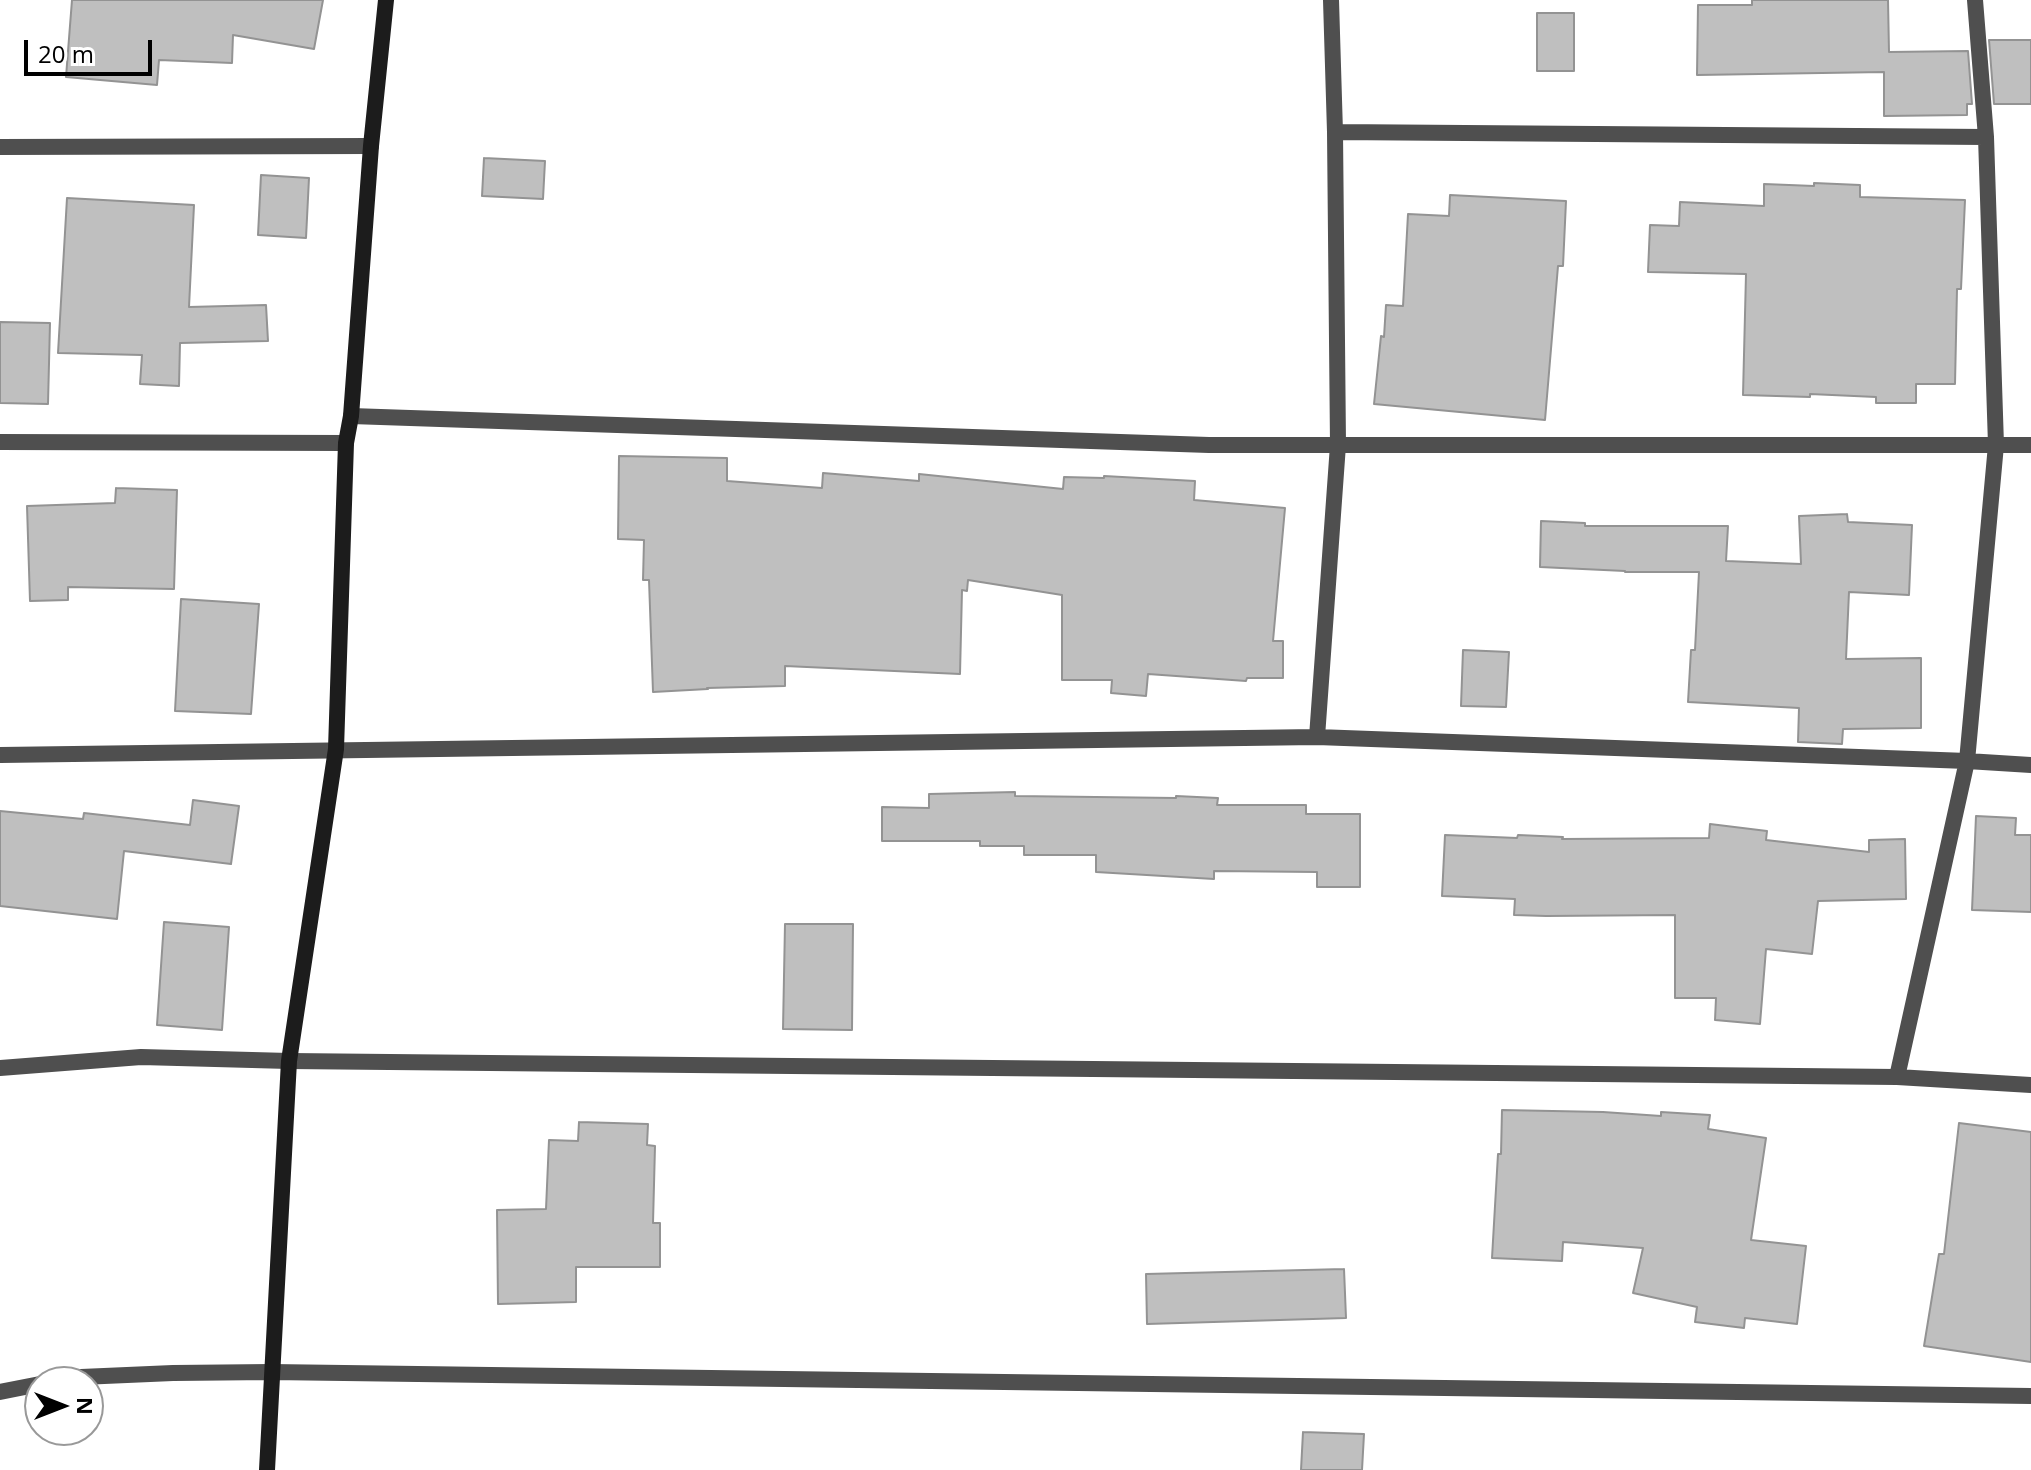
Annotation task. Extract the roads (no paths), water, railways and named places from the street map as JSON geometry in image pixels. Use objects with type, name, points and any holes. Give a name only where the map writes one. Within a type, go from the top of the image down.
[{"type":"street","points":[[267,1470],[289,1061],[336,749],[346,443],[351,416],[371,146],[386,0]]},
{"type":"street","points":[[1317,737],[1338,445],[1331,0]]},
{"type":"street","points":[[1897,1077],[1967,761],[1996,445],[1986,137],[1975,0]]},
{"type":"street","points":[[1335,132],[1986,137]]},
{"type":"street","points":[[0,147],[371,146]]},
{"type":"street","points":[[351,416],[1209,445],[2031,445]]},
{"type":"street","points":[[0,442],[346,443]]},
{"type":"street","points":[[0,755],[1317,737],[2031,765]]},
{"type":"street","points":[[0,1068],[141,1057],[1897,1077],[2031,1085]]},
{"type":"street","points":[[104,1376],[271,1372],[2031,1396]]},
{"type":"street","points":[[0,1392],[24,1387]]}]
